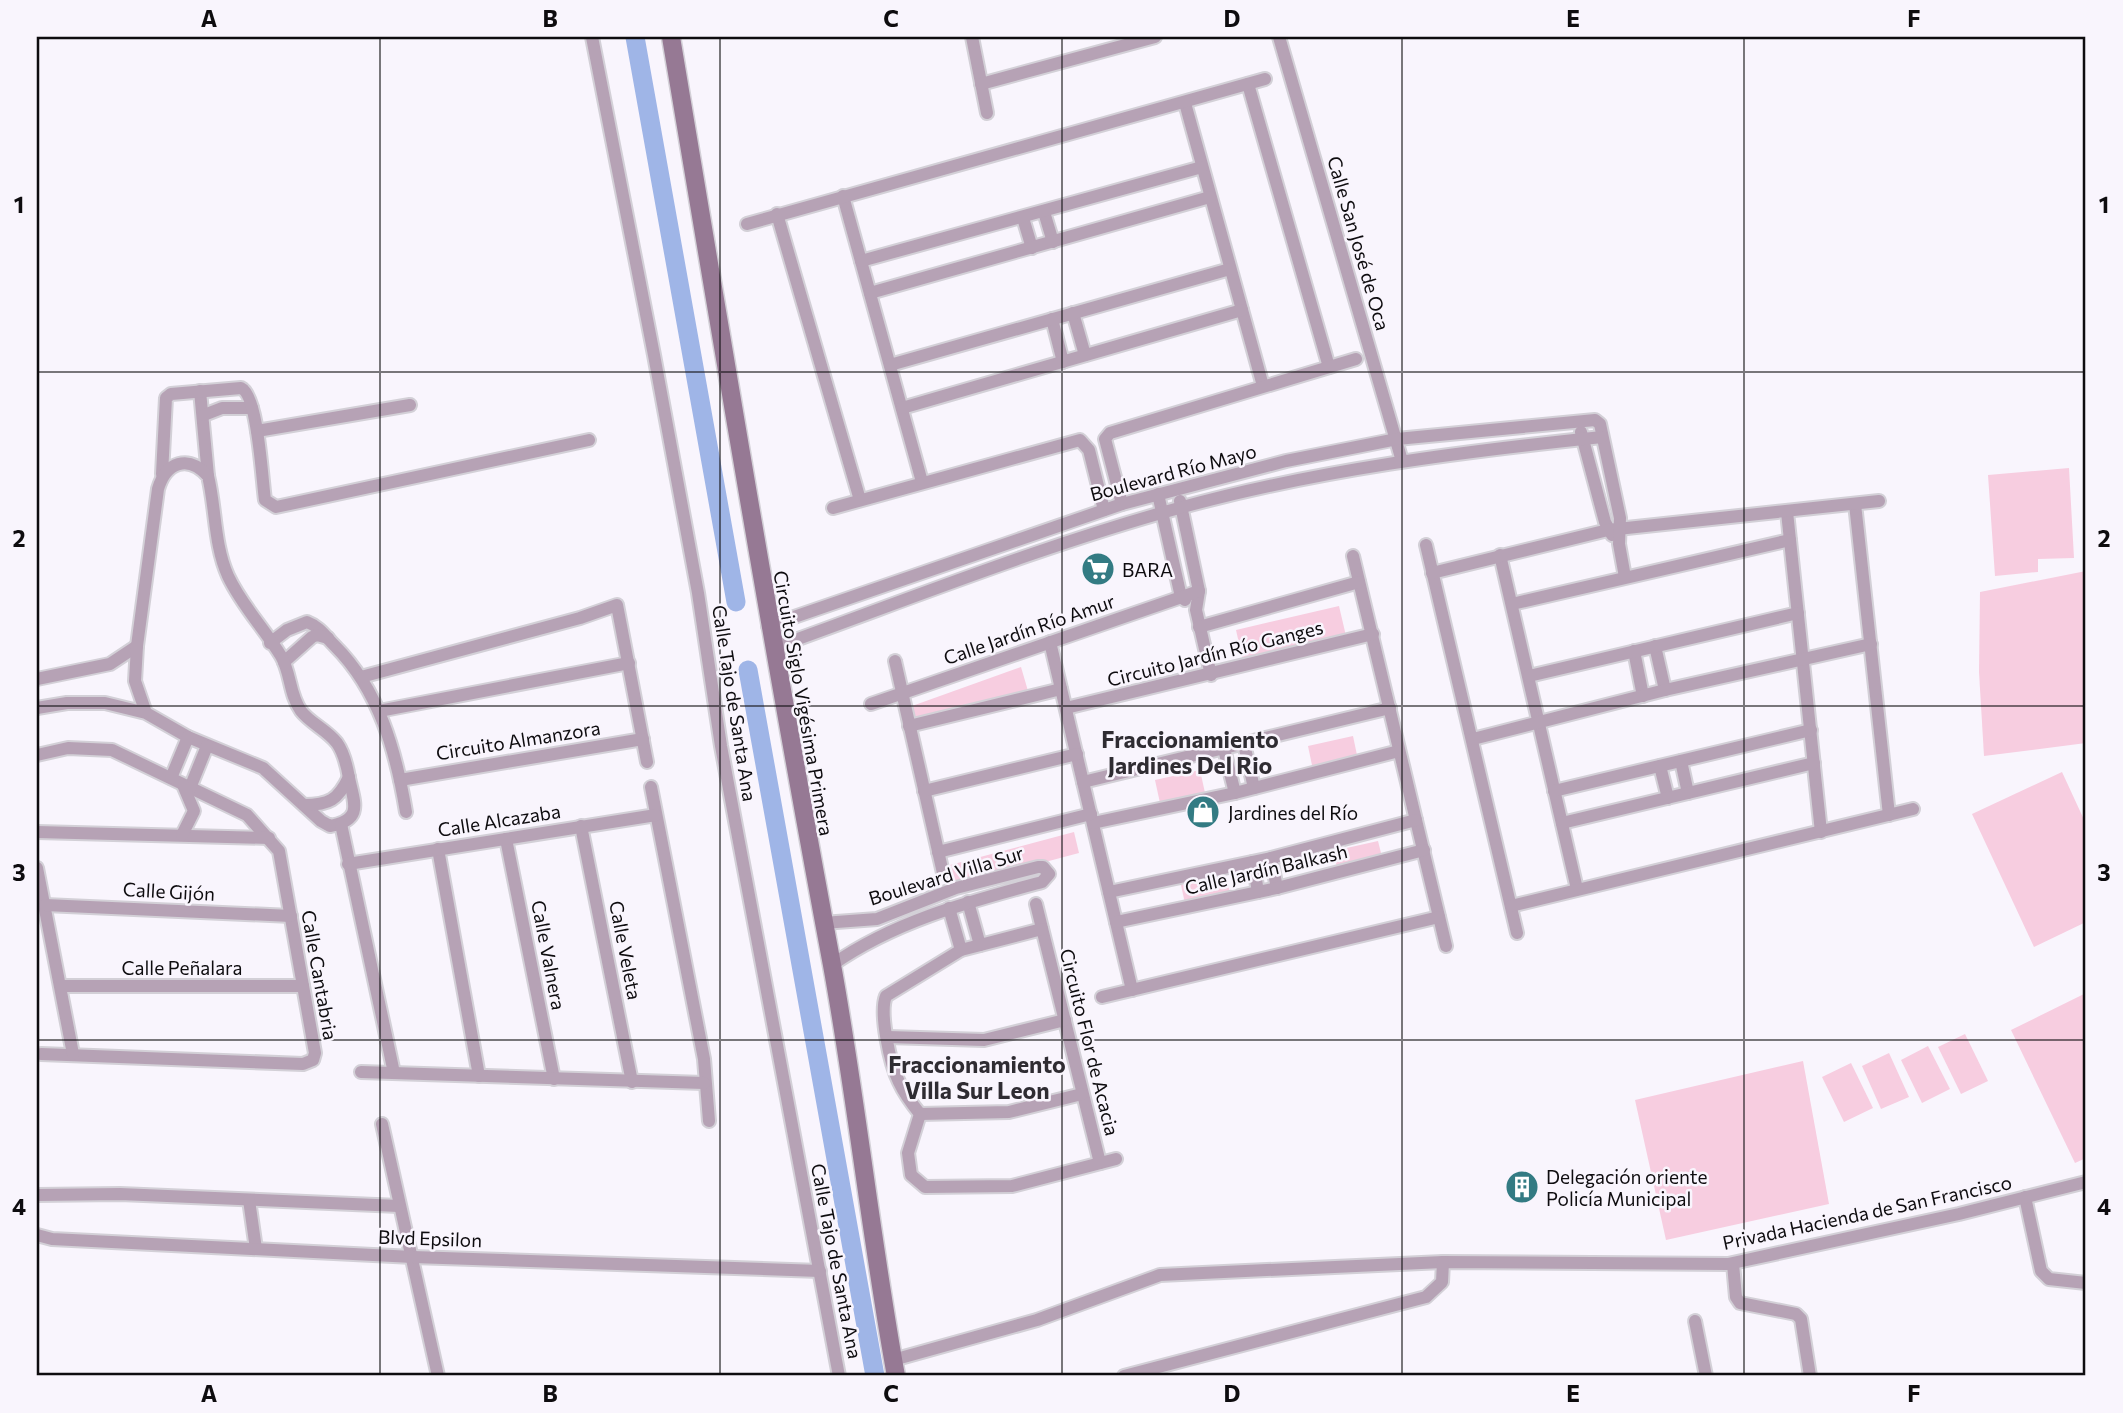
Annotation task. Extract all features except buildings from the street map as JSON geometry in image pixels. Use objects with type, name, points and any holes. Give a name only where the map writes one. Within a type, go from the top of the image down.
[{"type":"main road","name":"Circuito Siglo Vigésima Primera","points":[[671,37],[768,626],[832,965],[895,1368]]},
{"type":"street","name":"Calle Tajo de Santa Ana","points":[[592,37],[659,381],[700,606],[721,746],[839,1376]]},
{"type":"street","points":[[972,37],[987,113]]},
{"type":"street","points":[[981,84],[1156,37]]},
{"type":"street","name":"Calle San José de Oca","points":[[1279,37],[1402,461]]},
{"type":"street","points":[[747,224],[1265,79]]},
{"type":"street","points":[[1248,84],[1329,367]]},
{"type":"street","points":[[1185,103],[1263,386]]},
{"type":"street","points":[[861,261],[1202,167]]},
{"type":"street","points":[[843,196],[922,482]]},
{"type":"street","points":[[870,293],[1210,197]]},
{"type":"street","points":[[1044,212],[1053,242]]},
{"type":"street","points":[[777,215],[860,500]]},
{"type":"street","points":[[1023,218],[1032,248]]},
{"type":"street","points":[[890,365],[1230,269]]},
{"type":"street","points":[[902,408],[1242,310]]},
{"type":"street","points":[[1073,313],[1085,355]]},
{"type":"street","points":[[1052,319],[1063,362]]},
{"type":"street","points":[[1122,504],[1105,439],[1110,433],[1356,359]]},
{"type":"street","points":[[146,713],[135,681],[137,646],[162,474],[166,398],[172,394],[241,387],[248,393],[257,431],[265,500],[276,507],[589,440]]},
{"type":"street","points":[[37,708],[67,703],[105,704],[146,713],[207,746],[263,768],[321,821],[330,826],[341,824],[354,812],[355,804],[349,777],[338,744],[302,712],[290,689],[284,662],[240,601],[226,573],[217,540],[200,391]]},
{"type":"street","points":[[257,431],[410,405]]},
{"type":"street","points":[[204,415],[222,408],[251,408]]},
{"type":"street","name":"Boulevard Río Mayo","points":[[768,626],[1122,504],[1286,461],[1396,439],[1579,421],[1596,420],[1601,431],[1582,439],[1402,461],[1296,479],[1181,507],[773,648]]},
{"type":"street","points":[[1579,421],[1582,439],[1619,544],[1625,577]]},
{"type":"street","points":[[1601,431],[1620,518],[1614,530]]},
{"type":"street","points":[[833,508],[1080,440],[1089,450],[1104,510]]},
{"type":"street","points":[[162,474],[178,464],[193,464],[208,476]]},
{"type":"street","points":[[1177,489],[1199,591],[1196,610],[1211,675]]},
{"type":"street","points":[[1158,494],[1181,597],[1196,610]]},
{"type":"street","points":[[1432,573],[1614,530],[1879,501]]},
{"type":"street","points":[[1855,504],[1889,815]]},
{"type":"street","points":[[1787,512],[1821,832]]},
{"type":"street","points":[[1512,604],[1790,540]]},
{"type":"street","points":[[1426,545],[1517,933]]},
{"type":"street","points":[[1500,555],[1577,889]]},
{"type":"street","points":[[1353,556],[1446,946]]},
{"type":"street","name":"Circuito Jardín Río Ganges","points":[[1199,627],[1359,582]]},
{"type":"street","name":"Calle Jardín Río Amur","points":[[871,704],[1199,591]]},
{"type":"street","points":[[361,677],[580,618],[617,605],[647,762]]},
{"type":"street","points":[[1529,676],[1798,613]]},
{"type":"street","points":[[270,643],[287,629],[307,622],[320,628],[354,664],[379,711],[400,779],[406,811]]},
{"type":"street","name":"Circuito Jardín Río Ganges","points":[[1066,708],[1373,634]]},
{"type":"street","points":[[284,662],[312,637],[317,635],[328,638]]},
{"type":"street","points":[[1050,642],[1132,990]]},
{"type":"street","points":[[1473,739],[1665,690],[1871,645]]},
{"type":"street","points":[[37,679],[110,664],[137,646]]},
{"type":"street","points":[[1656,646],[1665,690]]},
{"type":"street","points":[[1634,651],[1643,696]]},
{"type":"street","points":[[895,661],[943,873]]},
{"type":"street","points":[[379,711],[629,663]]},
{"type":"street","points":[[909,726],[1061,689]]},
{"type":"street","points":[[1083,782],[1390,708]]},
{"type":"street","points":[[1554,792],[1811,730]]},
{"type":"street","points":[[182,835],[194,811],[181,784],[188,737]]},
{"type":"street","name":"Circuito Almanzora","points":[[400,779],[643,739]]},
{"type":"street","points":[[1244,744],[1254,788]]},
{"type":"street","points":[[181,784],[207,746]]},
{"type":"street","name":"Calle Cantabria","points":[[37,755],[68,748],[102,748],[247,815],[269,838],[279,851],[314,1053],[310,1063],[41,1054]]},
{"type":"street","points":[[1224,749],[1235,793]]},
{"type":"street","points":[[938,852],[1092,819],[1235,793],[1399,751]]},
{"type":"street","points":[[924,791],[1077,754]]},
{"type":"street","points":[[1681,761],[1688,793]]},
{"type":"street","points":[[1562,823],[1814,764]]},
{"type":"street","points":[[1660,766],[1668,798]]},
{"type":"street","points":[[303,804],[323,805],[332,801],[341,794],[349,777]]},
{"type":"street","points":[[651,787],[704,1059],[709,1121]]},
{"type":"street","points":[[1511,906],[1913,809]]},
{"type":"street","name":"Calle Alcazaba","points":[[348,864],[656,814]]},
{"type":"street","name":"Calle Jardín Balkash","points":[[1109,892],[1271,858],[1416,820]]},
{"type":"street","points":[[341,824],[394,1073]]},
{"type":"street","name":"Calle Veleta","points":[[581,826],[632,1082]]},
{"type":"street","points":[[37,832],[269,838]]},
{"type":"street","name":"Calle Valnera","points":[[506,839],[554,1079]]},
{"type":"street","points":[[438,849],[479,1076]]},
{"type":"street","name":"Calle Jardín Balkash","points":[[1116,922],[1277,888],[1424,850]]},
{"type":"street","points":[[1271,858],[1277,888]]},
{"type":"street","points":[[1252,862],[1258,892]]},
{"type":"street","name":"Boulevard Villa Sur","points":[[823,923],[877,919],[956,888],[1038,867],[1043,867],[1049,874],[1042,883],[968,902],[883,933],[832,965]]},
{"type":"street","points":[[37,868],[73,1054]]},
{"type":"street","points":[[968,902],[980,944]]},
{"type":"street","name":"Circuito Flor de Acacia","points":[[1036,904],[1100,1163]]},
{"type":"street","name":"Calle Gijón","points":[[45,905],[291,916]]},
{"type":"street","points":[[949,908],[961,950]]},
{"type":"street","points":[[1102,998],[1439,917]]},
{"type":"street","points":[[877,919],[883,933]]},
{"type":"street","name":"Circuito Flor de Acacia","points":[[1042,929],[961,950],[886,996],[883,1010],[897,1079],[920,1114],[908,1160],[911,1175],[918,1185],[935,1189],[993,1188],[1116,1159]]},
{"type":"street","name":"Calle Peñalara","points":[[61,986],[303,986]]},
{"type":"street","points":[[888,1037],[984,1040],[1065,1020]]},
{"type":"street","points":[[361,1072],[704,1083]]},
{"type":"street","points":[[920,1114],[1009,1112],[1082,1094]]},
{"type":"street","points":[[382,1124],[438,1376]]},
{"type":"street","name":"Privada Hacienda de San Francisco","points":[[895,1368],[1160,1275],[1443,1262],[1733,1264],[2086,1182]]},
{"type":"street","name":"Blvd Epsilon","points":[[37,1195],[91,1194],[399,1206]]},
{"type":"street","points":[[2025,1197],[2041,1271],[2049,1279],[2086,1283]]},
{"type":"street","points":[[249,1200],[256,1249]]},
{"type":"street","name":"Blvd Epsilon","points":[[38,1236],[256,1249],[820,1271]]},
{"type":"street","points":[[1124,1376],[1426,1297],[1441,1282],[1443,1262]]},
{"type":"street","points":[[1733,1264],[1736,1297],[1740,1303],[1796,1314],[1801,1318],[1810,1376]]},
{"type":"street","points":[[1695,1321],[1706,1376]]},
{"type":"shaded area","points":[[2069,468],[2074,558],[2038,559],[2038,572],[1995,576],[1988,475]]},
{"type":"shaded area","points":[[2086,571],[2086,743],[1984,756],[1979,672],[1980,592]]},
{"type":"shaded area","points":[[1339,606],[1346,636],[1243,661],[1236,630]]},
{"type":"shaded area","points":[[1021,667],[1028,691],[915,720],[912,706]]},
{"type":"shaded area","points":[[1353,736],[1358,760],[1313,770],[1308,746]]},
{"type":"shaded area","points":[[1200,770],[1205,793],[1160,803],[1155,780]]},
{"type":"shaded area","points":[[2062,772],[2086,824],[2086,922],[2034,947],[1972,814]]},
{"type":"shaded area","points":[[1074,832],[1079,853],[955,886],[950,865]]},
{"type":"shaded area","points":[[1378,841],[1384,865],[1339,875],[1333,851]]},
{"type":"shaded area","points":[[1226,875],[1231,898],[1186,908],[1181,885]]},
{"type":"shaded area","points":[[2086,993],[2086,1158],[2075,1163],[2011,1030]]},
{"type":"shaded area","points":[[1965,1034],[1988,1081],[1961,1094],[1938,1047]]},
{"type":"shaded area","points":[[1928,1046],[1950,1089],[1922,1103],[1901,1060]]},
{"type":"shaded area","points":[[1889,1053],[1909,1097],[1881,1109],[1862,1066]]},
{"type":"shaded area","points":[[1803,1061],[1829,1204],[1666,1240],[1635,1100]]},
{"type":"shaded area","points":[[1851,1063],[1873,1108],[1844,1122],[1822,1077]]},
{"type":"waterway","points":[[635,37],[736,602]]},
{"type":"waterway","points":[[748,670],[875,1376]]},
{"type":"place","name":"BARA","points":[[1098,569]]},
{"type":"place","name":"Jardines del Río","points":[[1203,812]]},
{"type":"place","name":"Delegación oriente Policía Municipal","points":[[1522,1187]]},
{"type":"district","name":"Fraccionamiento Jardines Del Rio","points":[[1190,752]]},
{"type":"district","name":"Fraccionamiento Villa Sur Leon","points":[[977,1077]]}]
